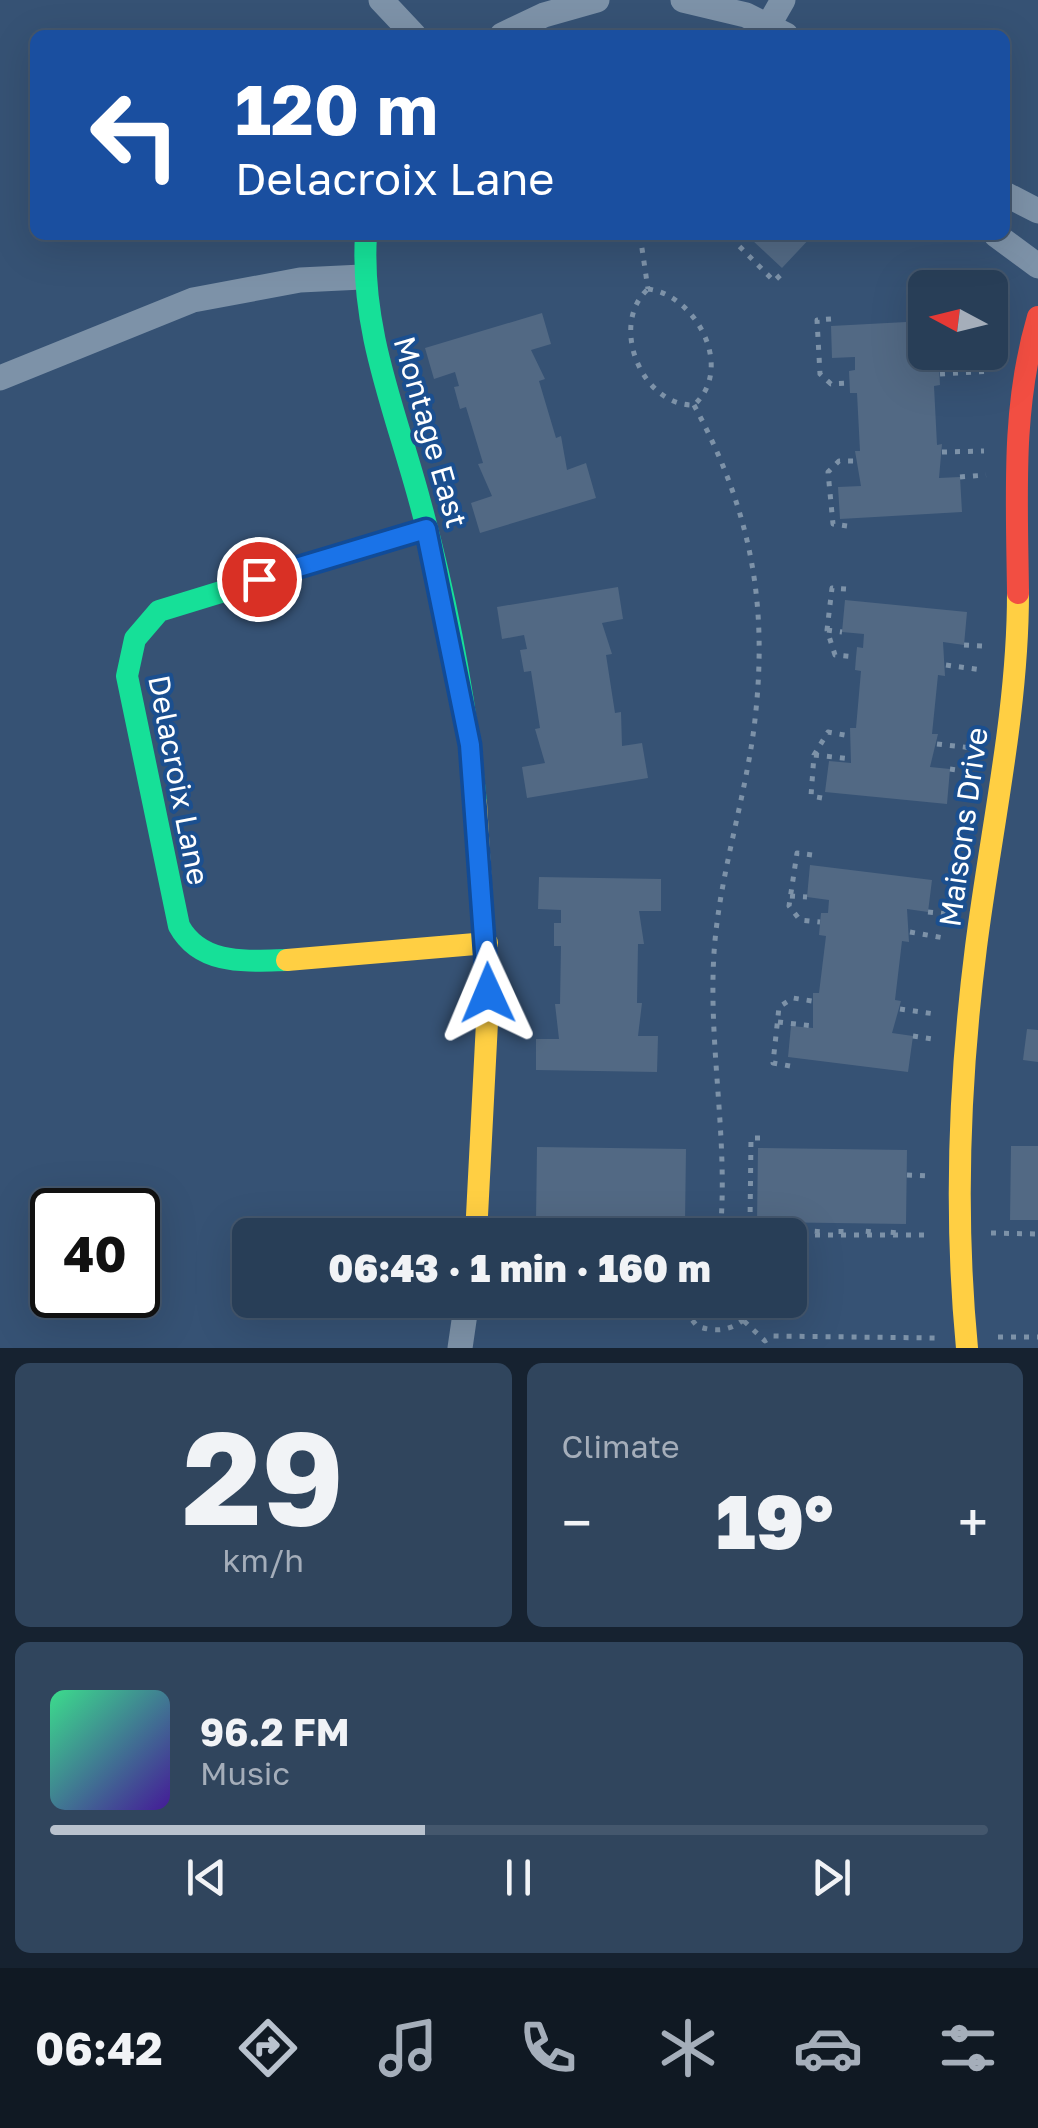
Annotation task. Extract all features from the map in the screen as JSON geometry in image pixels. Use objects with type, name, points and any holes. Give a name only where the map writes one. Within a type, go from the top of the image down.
[{"type":"street","points":[[381,0],[409,30]]},
{"type":"street","points":[[509,30],[540,7],[597,0]]},
{"type":"street","points":[[684,0],[746,16],[777,30],[783,0]]},
{"type":"street","points":[[1010,197],[1038,211]]},
{"type":"street","name":"Montage East","points":[[366,240],[362,277],[374,358],[426,529],[470,745],[488,943],[486,1104],[477,1218]]},
{"type":"street","points":[[1003,240],[1038,266]]},
{"type":"street","points":[[0,378],[192,300],[300,280],[362,277]]},
{"type":"street","name":"Maisons Drive","points":[[966,1348],[960,1242],[962,1066],[1010,713],[1019,600],[1021,398],[1038,316]]},
{"type":"street","name":"Delacroix Lane","points":[[426,529],[159,611],[140,627],[128,650],[127,676],[174,915],[184,938],[202,954],[246,962],[488,943]]},
{"type":"street","points":[[460,1348],[465,1318]]},
{"type":"path","points":[[641,240],[648,289],[632,310],[634,354],[650,384],[663,394],[694,405],[737,494],[748,531],[758,616],[754,728],[718,901],[714,959],[724,1164],[721,1218]]},
{"type":"path","points":[[739,240],[736,243],[774,281],[786,270]]},
{"type":"path","points":[[648,289],[685,303],[705,336],[709,374],[706,390],[694,405]]},
{"type":"path","points":[[830,319],[817,320],[820,374],[830,384],[850,382]]},
{"type":"path","points":[[819,359],[832,358]]},
{"type":"path","points":[[940,374],[991,371]]},
{"type":"path","points":[[942,452],[986,451]]},
{"type":"path","points":[[847,526],[834,524],[828,472],[839,462],[856,460]]},
{"type":"path","points":[[960,477],[986,475]]},
{"type":"path","points":[[830,488],[838,487]]},
{"type":"path","points":[[846,590],[832,588],[827,630],[835,654],[856,657]]},
{"type":"path","points":[[827,630],[842,632]]},
{"type":"path","points":[[964,645],[984,646]]},
{"type":"path","points":[[946,665],[982,670]]},
{"type":"path","points":[[822,798],[811,796],[814,755],[828,732],[850,736]]},
{"type":"path","points":[[936,744],[975,749]]},
{"type":"path","points":[[814,755],[852,758]]},
{"type":"path","points":[[950,769],[971,772]]},
{"type":"path","points":[[812,855],[796,853],[789,906],[800,920],[820,922]]},
{"type":"path","points":[[790,896],[807,897]]},
{"type":"path","points":[[928,912],[948,914]]},
{"type":"path","points":[[910,932],[944,938]]},
{"type":"path","points":[[790,1066],[774,1063],[779,1007],[792,998],[812,1000]]},
{"type":"path","points":[[900,1009],[935,1014]]},
{"type":"path","points":[[778,1022],[814,1026]]},
{"type":"path","points":[[913,1036],[933,1039]]},
{"type":"path","points":[[750,1218],[751,1138],[760,1138]]},
{"type":"path","points":[[907,1175],[928,1176]]},
{"type":"path","points":[[818,1223],[818,1234]]},
{"type":"path","points":[[841,1223],[841,1234]]},
{"type":"path","points":[[868,1234],[869,1224]]},
{"type":"path","points":[[893,1235],[894,1224]]},
{"type":"path","points":[[991,1233],[1038,1234]]},
{"type":"path","points":[[807,1234],[928,1235]]},
{"type":"path","points":[[687,1318],[708,1330],[721,1331],[746,1318]]},
{"type":"path","points":[[744,1321],[765,1341],[774,1336],[935,1338]]},
{"type":"path","points":[[788,1348],[789,1336]]},
{"type":"path","points":[[813,1336],[813,1348]]},
{"type":"path","points":[[837,1336],[837,1348]]},
{"type":"path","points":[[861,1348],[862,1337]]},
{"type":"path","points":[[885,1337],[885,1348]]},
{"type":"path","points":[[998,1337],[1038,1337]]},
{"type":"path","points":[[909,1338],[909,1348]]},
{"type":"building","points":[[752,240],[808,240],[782,268]]},
{"type":"building","points":[[542,313],[551,344],[531,350],[545,379],[539,381],[556,438],[561,436],[567,470],[586,463],[596,498],[480,533],[471,503],[492,496],[478,464],[483,463],[466,407],[460,409],[455,372],[434,379],[425,348]]},
{"type":"building","points":[[908,322],[908,370],[939,370],[940,385],[934,386],[937,445],[942,444],[939,478],[960,477],[962,512],[840,519],[838,487],[861,486],[855,451],[860,451],[857,393],[850,393],[849,371],[855,370],[855,357],[832,358],[831,326]]},
{"type":"building","points":[[618,587],[623,619],[602,623],[612,654],[606,655],[615,713],[621,712],[622,746],[642,743],[648,778],[527,798],[522,767],[545,763],[535,729],[540,728],[531,671],[524,672],[520,650],[527,649],[524,635],[502,639],[497,607]]},
{"type":"building","points":[[845,600],[967,612],[964,645],[943,642],[945,676],[938,675],[932,734],[938,734],[930,767],[950,769],[947,804],[825,792],[829,761],[851,763],[850,728],[856,728],[861,671],[855,670],[856,657],[857,647],[863,648],[864,634],[842,632]]},
{"type":"building","points":[[810,865],[932,880],[928,912],[907,909],[909,942],[902,941],[895,1000],[901,1001],[892,1033],[913,1036],[908,1072],[788,1057],[791,1026],[813,1028],[813,993],[819,993],[826,936],[819,935],[821,913],[828,913],[829,900],[807,897]]},
{"type":"building","points":[[539,877],[661,879],[661,911],[639,911],[644,944],[638,944],[637,1003],[642,1003],[638,1036],[658,1036],[657,1072],[536,1070],[536,1039],[559,1039],[555,1004],[560,1004],[561,946],[554,946],[554,923],[561,923],[561,910],[538,909]]},
{"type":"building","points":[[1027,1029],[1038,1030],[1038,1062],[1023,1060]]},
{"type":"building","points":[[1011,1146],[1038,1146],[1038,1220],[1010,1220]]},
{"type":"building","points":[[537,1147],[686,1149],[685,1218],[536,1218]]},
{"type":"building","points":[[758,1148],[907,1150],[906,1224],[757,1218]]},
{"type":"traffic: fast","points":[[366,240],[374,337],[447,614],[476,803]]},
{"type":"traffic: fast","points":[[287,960],[241,960],[212,955],[188,939],[179,926],[127,676],[135,639],[159,611],[426,529]]},
{"type":"traffic: slow","points":[[967,1348],[960,1198],[966,1047],[976,947],[1009,726],[1018,593]]},
{"type":"traffic: slow","points":[[476,803],[488,1003],[477,1218]]},
{"type":"traffic: slow","points":[[287,960],[487,943]]},
{"type":"traffic: jam","points":[[1018,593],[1020,420],[1023,385],[1038,317]]},
{"type":"route","points":[[259,579],[426,529],[470,745],[488,943],[488,993]]}]
